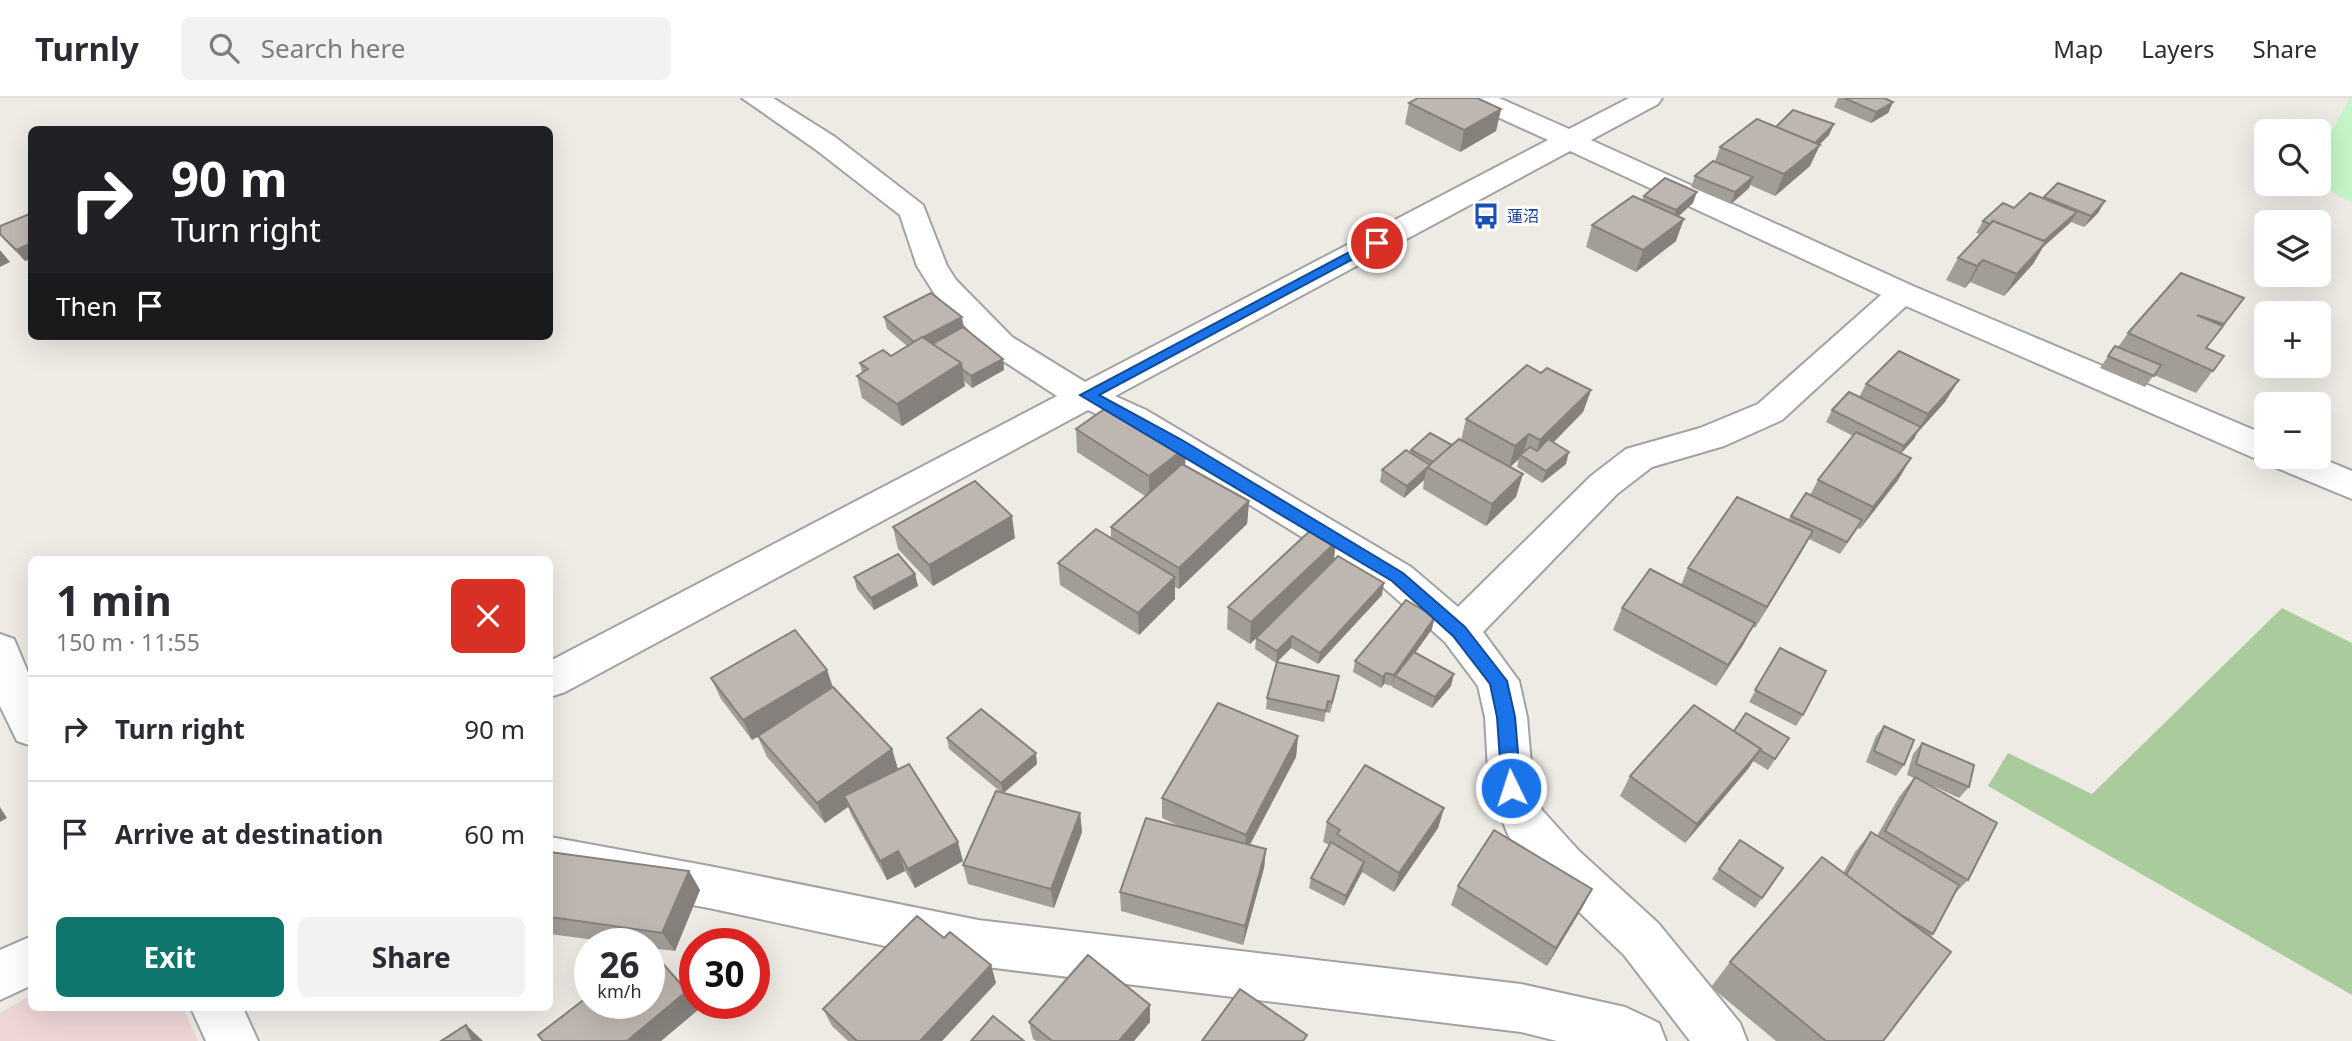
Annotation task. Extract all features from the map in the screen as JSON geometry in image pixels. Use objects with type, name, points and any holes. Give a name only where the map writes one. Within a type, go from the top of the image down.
[{"type":"street","points":[[755,98],[825,143],[913,211],[932,266],[945,286],[972,317],[1010,351],[1060,384],[1134,418],[1386,569],[1459,631],[1498,681],[1506,717],[1511,788],[1525,823],[1563,866],[1641,939],[1722,1041]]},
{"type":"street","points":[[1478,98],[1902,293],[2254,444]]},
{"type":"street","points":[[553,678],[1649,98]]},
{"type":"street","points":[[1459,631],[1604,485],[1639,458],[1712,437],[1770,412],[1902,293]]},
{"type":"street","points":[[2313,469],[2352,486]]},
{"type":"street","points":[[0,650],[15,694],[28,720]]},
{"type":"street","points":[[553,860],[709,887],[978,943],[1521,1008],[1625,1032],[1641,1041]]},
{"type":"street","points":[[0,976],[28,962]]},
{"type":"street","points":[[218,1011],[233,1041]]},
{"type":"shaded area","points":[[28,997],[28,1011],[184,1011],[198,1041],[0,1041],[0,1013]]},
{"type":"green space","points":[[2352,98],[2352,203],[2331,189],[2331,131]]},
{"type":"green space","points":[[2282,608],[2352,643],[2352,995],[1988,786],[2008,753],[2092,794]]},
{"type":"building","points":[[1418,98],[1477,98],[1501,109],[1464,130],[1409,103]]},
{"type":"building","points":[[1844,98],[1884,98],[1893,102],[1876,112]]},
{"type":"building","points":[[1793,110],[1834,124],[1815,143],[1776,127]]},
{"type":"building","points":[[1757,119],[1820,145],[1784,174],[1720,147]]},
{"type":"building","points":[[1713,161],[1753,177],[1735,192],[1695,176]]},
{"type":"building","points":[[1665,178],[1697,192],[1676,210],[1644,196]]},
{"type":"building","points":[[2058,183],[2105,201],[2091,216],[2044,197]]},
{"type":"building","points":[[2030,193],[2077,212],[2044,241],[1993,221],[1990,224],[1983,221],[2003,203],[2014,208]]},
{"type":"building","points":[[1633,196],[1684,219],[1643,250],[1592,225]]},
{"type":"building","points":[[28,215],[28,245],[16,250],[0,234],[0,226]]},
{"type":"building","points":[[1993,221],[2046,242],[2017,274],[1983,260],[1977,266],[1958,258]]},
{"type":"building","points":[[2181,273],[2244,298],[2224,324],[2197,315],[2223,326],[2206,348],[2224,356],[2213,371],[2128,333]]},
{"type":"building","points":[[931,293],[962,317],[914,342],[884,317]]},
{"type":"building","points":[[963,327],[1003,359],[971,376],[962,369],[961,363],[932,344]]},
{"type":"building","points":[[922,337],[961,363],[897,404],[857,376],[868,369],[860,363],[883,350],[891,356]]},
{"type":"building","points":[[2115,346],[2161,365],[2154,376],[2108,356]]},
{"type":"building","points":[[1899,351],[1959,380],[1928,414],[1866,384]]},
{"type":"building","points":[[1527,365],[1541,373],[1547,368],[1591,390],[1540,440],[1529,434],[1515,446],[1466,419]]},
{"type":"building","points":[[1849,392],[1921,427],[1904,446],[1832,410]]},
{"type":"building","points":[[1113,403],[1186,447],[1149,476],[1076,429]]},
{"type":"building","points":[[1856,432],[1911,458],[1873,507],[1818,480]]},
{"type":"building","points":[[1430,433],[1452,445],[1433,462],[1411,450]]},
{"type":"building","points":[[1459,439],[1523,474],[1492,504],[1427,467]]},
{"type":"building","points":[[1548,439],[1569,452],[1546,471],[1520,455],[1530,447],[1537,451]]},
{"type":"building","points":[[1406,450],[1430,465],[1407,486],[1382,470]]},
{"type":"building","points":[[1182,464],[1249,501],[1179,568],[1111,527]]},
{"type":"building","points":[[975,481],[1012,516],[929,565],[893,527]]},
{"type":"building","points":[[1806,493],[1862,520],[1847,542],[1791,516]]},
{"type":"building","points":[[1737,497],[1813,531],[1767,607],[1688,568]]},
{"type":"building","points":[[1313,528],[1336,542],[1251,622],[1228,607]]},
{"type":"building","points":[[1096,529],[1175,577],[1138,613],[1058,563]]},
{"type":"building","points":[[898,554],[915,574],[871,598],[854,577]]},
{"type":"building","points":[[1338,556],[1384,583],[1320,653],[1292,636],[1277,651],[1256,638]]},
{"type":"building","points":[[1650,569],[1755,623],[1728,665],[1622,608]]},
{"type":"building","points":[[1406,600],[1435,617],[1394,675],[1386,673],[1383,677],[1355,661]]},
{"type":"building","points":[[795,630],[827,670],[743,720],[711,678]]},
{"type":"building","points":[[1780,648],[1826,671],[1803,715],[1755,690]]},
{"type":"building","points":[[1414,652],[1454,674],[1435,697],[1395,676]]},
{"type":"building","points":[[1277,662],[1339,676],[1332,702],[1328,701],[1326,711],[1267,698]]},
{"type":"building","points":[[833,687],[892,749],[817,803],[758,736]]},
{"type":"building","points":[[1218,703],[1298,736],[1246,835],[1162,798]]},
{"type":"building","points":[[1694,705],[1761,749],[1697,824],[1630,776]]},
{"type":"building","points":[[981,709],[1036,753],[1001,783],[947,738]]},
{"type":"building","points":[[1746,713],[1789,738],[1775,759],[1734,731]]},
{"type":"building","points":[[1884,726],[1914,740],[1904,765],[1874,751]]},
{"type":"building","points":[[1922,743],[1974,765],[1969,787],[1916,764]]},
{"type":"building","points":[[909,764],[958,842],[908,869],[898,851],[880,861],[844,796]]},
{"type":"building","points":[[1365,765],[1444,808],[1399,873],[1337,834],[1340,830],[1327,822]]},
{"type":"building","points":[[1915,777],[1997,823],[1968,880],[1885,831]]},
{"type":"building","points":[[996,791],[1080,813],[1051,889],[963,865]]},
{"type":"building","points":[[1146,818],[1266,849],[1245,926],[1120,892]]},
{"type":"building","points":[[1494,830],[1592,889],[1556,948],[1458,886]]},
{"type":"building","points":[[1871,832],[1959,885],[1933,934],[1898,913],[1846,875]]},
{"type":"building","points":[[1740,840],[1783,868],[1762,898],[1719,869]]},
{"type":"building","points":[[1331,842],[1364,862],[1346,896],[1311,878]]},
{"type":"building","points":[[553,852],[689,871],[664,928],[627,928],[553,917]]},
{"type":"building","points":[[1822,857],[1951,952],[1883,1041],[1826,1041],[1730,962]]},
{"type":"building","points":[[917,916],[944,938],[950,932],[991,965],[920,1041],[857,1041],[823,1009]]},
{"type":"building","points":[[1088,955],[1150,1005],[1119,1041],[1052,1041],[1029,1022]]},
{"type":"building","points":[[665,966],[679,982],[679,998],[665,1009]]},
{"type":"building","points":[[1240,989],[1307,1035],[1303,1041],[1202,1041]]},
{"type":"building","points":[[574,1007],[574,1019],[653,1019],[627,1041],[543,1041],[538,1035]]},
{"type":"building","points":[[993,1016],[1024,1041],[971,1041]]},
{"type":"building","points":[[466,1025],[473,1041],[441,1041]]},
{"type":"place","name":"蓮沼","points":[[1486,216]]},
{"type":"route","points":[[1377,243],[1087,395],[1177,443],[1397,577],[1459,631],[1498,681],[1506,717],[1511,788]]}]
